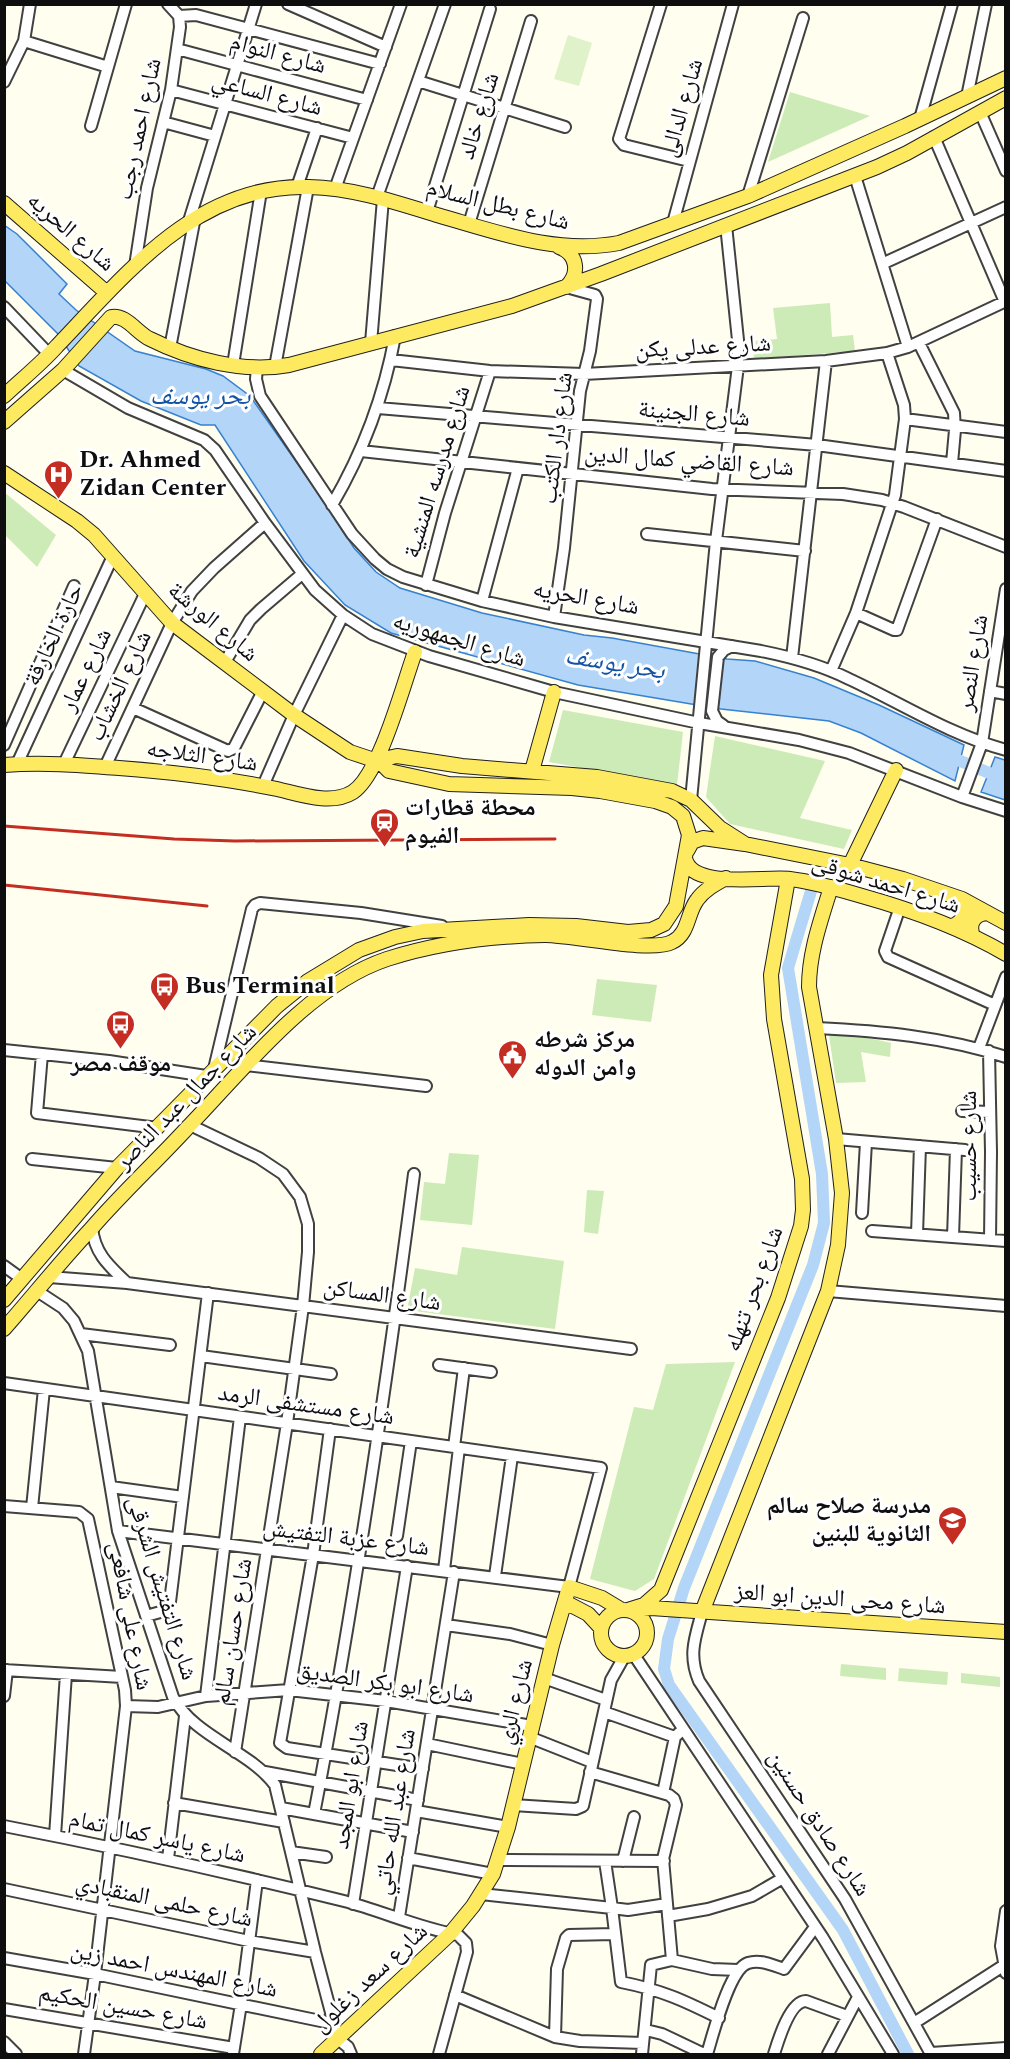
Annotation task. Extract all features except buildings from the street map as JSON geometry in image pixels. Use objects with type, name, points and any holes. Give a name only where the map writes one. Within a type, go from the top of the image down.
[{"type":"main road","name":"شارع بطل السلام","points":[[52,352],[135,266],[192,219],[225,202],[261,191],[303,187],[335,189],[380,198],[557,246],[593,247],[619,243],[748,196],[1005,78]]},
{"type":"main road","points":[[4,422],[66,366],[111,317],[120,317],[141,334],[170,348],[233,365],[257,368],[275,367],[488,313],[566,287],[877,167],[908,153],[1005,98]]},
{"type":"main road","points":[[886,134],[890,146],[895,150],[908,153]]},
{"type":"main road","points":[[855,148],[868,149],[876,160],[877,167]]},
{"type":"main road","name":"شارع الحريه","points":[[4,203],[107,293]]},
{"type":"main road","points":[[619,243],[615,249],[615,257],[624,265]]},
{"type":"main road","points":[[557,246],[568,251],[574,260],[575,275],[566,287]]},
{"type":"main road","points":[[4,396],[52,352]]},
{"type":"main road","name":"شارع الورشة","points":[[4,473],[78,521],[113,556],[172,623],[294,715],[342,748],[379,762],[389,771],[449,784],[581,789],[664,803],[678,811],[687,823],[689,835],[686,854]]},
{"type":"main road","name":"شارع الثلاجه","points":[[11,764],[64,764],[184,773],[318,797],[340,797],[353,792],[362,784],[379,762],[415,652]]},
{"type":"main road","points":[[532,771],[554,692]]},
{"type":"main road","name":"شارع الورشة","points":[[379,762],[397,756],[462,766],[623,781],[672,791],[691,800],[715,824],[745,844]]},
{"type":"main road","points":[[850,865],[896,770]]},
{"type":"main road","name":"شارع احمد شوقى","points":[[1005,923],[962,899],[903,879],[850,865],[703,838],[692,842],[686,854],[687,864],[698,874],[711,879],[788,879],[831,887],[900,907],[952,926],[1005,954]]},
{"type":"main road","points":[[686,854],[676,906],[664,924],[671,943],[681,935],[686,927],[695,902],[702,894],[726,878]]},
{"type":"main road","name":"شارع بحر تنهله","points":[[660,1590],[778,1298],[801,1226],[802,1179],[771,993],[773,955],[788,879]]},
{"type":"main road","points":[[702,1612],[828,1291],[842,1216],[836,1139],[809,987],[813,950],[831,887]]},
{"type":"main road","points":[[952,926],[960,922],[964,915],[965,907],[962,899]]},
{"type":"main road","points":[[973,936],[970,927],[974,919],[979,914],[987,912]]},
{"type":"main road","name":"شارع جمال عبد الناصر","points":[[4,1300],[117,1168],[277,1006],[326,968],[359,950],[395,937],[423,931],[454,928],[553,926],[641,932],[664,924]]},
{"type":"main road","name":"شارع جمال عبد الناصر","points":[[4,1329],[92,1227],[246,1065],[305,1008],[369,966],[434,947],[544,935],[651,946],[671,943]]},
{"type":"main road","points":[[569,1587],[602,1598],[644,1620],[648,1636]]},
{"type":"main road","name":"شارع الري","points":[[450,1934],[464,1919],[481,1894],[498,1860],[552,1645],[569,1587]]},
{"type":"main road","points":[[660,1590],[671,1610],[656,1619],[640,1651],[629,1656],[617,1656],[605,1648],[600,1635],[601,1628],[609,1616],[644,1605],[660,1590]]},
{"type":"main road","points":[[564,1602],[588,1614],[601,1628]]},
{"type":"main road","name":"شارع محى الدين ابو العز","points":[[627,1610],[651,1608],[1005,1632]]},
{"type":"main road","name":"شارع سعد زغلول","points":[[321,2055],[450,1934]]},
{"type":"street","points":[[4,82],[24,41],[30,4]]},
{"type":"street","points":[[91,126],[126,4]]},
{"type":"street","points":[[168,4],[179,16],[196,15],[380,64]]},
{"type":"street","points":[[170,348],[192,219],[256,4]]},
{"type":"street","points":[[288,4],[386,47]]},
{"type":"street","points":[[335,189],[402,4]]},
{"type":"street","points":[[371,343],[380,198],[417,81],[445,4]]},
{"type":"street","points":[[661,4],[619,139],[624,145],[689,161]]},
{"type":"street","name":"شارع الدالى","points":[[673,223],[733,4]]},
{"type":"street","points":[[920,119],[952,4]]},
{"type":"street","points":[[967,97],[986,4]]},
{"type":"street","points":[[427,212],[490,9]]},
{"type":"street","name":"شارع احمد رجب","points":[[135,266],[147,188],[171,90],[180,27],[179,16]]},
{"type":"street","points":[[748,196],[803,18]]},
{"type":"street","name":"شارع خالد","points":[[469,224],[531,21]]},
{"type":"street","points":[[24,41],[108,67]]},
{"type":"street","name":"شارع النوام","points":[[177,49],[367,100]]},
{"type":"street","points":[[417,81],[565,127]]},
{"type":"street","name":"شارع الساعي","points":[[171,90],[353,138]]},
{"type":"street","points":[[980,112],[1005,171]]},
{"type":"street","points":[[163,122],[215,136]]},
{"type":"street","points":[[275,367],[303,187],[317,128]]},
{"type":"street","points":[[934,137],[1005,302]]},
{"type":"street","points":[[855,176],[914,345],[952,407],[956,425],[952,462]]},
{"type":"street","points":[[233,365],[261,191]]},
{"type":"street","points":[[884,263],[1005,207]]},
{"type":"street","points":[[691,800],[716,541],[738,366],[738,340],[726,225]]},
{"type":"street","name":"شارع دار الكتب","points":[[554,617],[580,392],[590,351],[597,297],[566,287]]},
{"type":"street","name":"شارع عدلى يكن","points":[[391,360],[490,371],[584,374],[826,361],[887,353],[914,345],[1005,302]]},
{"type":"street","points":[[4,307],[52,352]]},
{"type":"street","points":[[332,505],[361,451],[378,408],[395,336]]},
{"type":"street","points":[[831,671],[856,613],[893,503],[905,419],[904,405],[887,353]]},
{"type":"street","points":[[792,658],[826,361]]},
{"type":"street","name":"شارع الجمهوريه","points":[[66,366],[118,404],[204,440],[215,450],[315,590],[343,615],[372,634],[415,652],[554,692],[830,748],[1005,811]]},
{"type":"street","name":"شارع الحريه","points":[[257,368],[256,379],[260,396],[357,540],[387,569],[426,585],[482,601],[554,617],[792,658],[831,671],[982,743],[1005,750]]},
{"type":"street","name":"شارع مدرسه المنشية","points":[[426,585],[461,461],[490,371]]},
{"type":"street","name":"شارع الجنينة","points":[[378,408],[817,445],[1005,471]]},
{"type":"street","points":[[905,419],[1005,432]]},
{"type":"street","name":"شارع القاضي كمال الدين","points":[[361,451],[723,490],[812,491],[843,494],[893,503],[1005,547]]},
{"type":"street","points":[[482,601],[518,468]]},
{"type":"street","points":[[856,613],[897,630],[937,519]]},
{"type":"street","name":"شارع الخشاب","points":[[105,767],[172,623],[200,584],[265,523]]},
{"type":"street","points":[[647,534],[805,551]]},
{"type":"street","name":"حارة الخارقة","points":[[11,764],[113,556]]},
{"type":"street","points":[[225,662],[250,620],[302,574]]},
{"type":"street","points":[[4,745],[74,586]]},
{"type":"street","name":"شارع النصر","points":[[962,797],[982,743],[1005,589]]},
{"type":"street","name":"شارع عمار","points":[[64,764],[146,594]]},
{"type":"street","points":[[263,786],[294,715],[343,615]]},
{"type":"street","points":[[728,728],[717,721],[712,711],[718,657],[732,646]]},
{"type":"street","points":[[133,708],[226,751],[231,751],[263,691]]},
{"type":"street","points":[[990,691],[1005,694]]},
{"type":"street","points":[[4,1050],[210,1073],[255,904],[361,913],[454,928]]},
{"type":"street","points":[[900,907],[885,951],[888,957],[995,1005]]},
{"type":"street","points":[[984,1050],[995,1005],[1005,977]]},
{"type":"street","points":[[817,1028],[899,1035],[984,1050],[1005,1057]]},
{"type":"street","name":"شارع حسيب","points":[[984,1050],[990,1112],[990,1240]]},
{"type":"street","points":[[42,1054],[37,1113],[158,1128]]},
{"type":"street","points":[[246,1065],[426,1086]]},
{"type":"street","points":[[962,1111],[990,1112]]},
{"type":"street","name":"شارع حسان سالم","points":[[190,1125],[272,1165],[288,1180],[300,1197],[307,1217],[308,1239],[303,1306],[295,1369],[235,1752]]},
{"type":"street","points":[[836,1139],[961,1150],[953,1237]]},
{"type":"street","points":[[862,1213],[866,1142]]},
{"type":"street","points":[[917,1234],[920,1146]]},
{"type":"street","points":[[32,1159],[117,1168]]},
{"type":"street","points":[[314,1814],[359,1561],[414,1174]]},
{"type":"street","points":[[92,1227],[98,1253],[127,1283]]},
{"type":"street","points":[[872,1231],[1005,1241]]},
{"type":"street","points":[[4,1266],[22,1279]]},
{"type":"street","name":"شارع المساكن","points":[[49,1277],[127,1283],[208,1293],[631,1349]]},
{"type":"street","name":"شارع التفتيش الشرقى","points":[[37,1291],[63,1308],[74,1320],[92,1365],[118,1531],[170,1690],[184,1716]]},
{"type":"street","points":[[828,1291],[1005,1306]]},
{"type":"street","points":[[146,1616],[164,1611],[169,1605],[208,1293]]},
{"type":"street","points":[[81,1334],[170,1345]]},
{"type":"street","points":[[201,1356],[331,1374]]},
{"type":"street","points":[[439,1365],[491,1372]]},
{"type":"street","name":"شارع عبد الله حاتي","points":[[399,1917],[446,1625],[456,1448],[464,1368]]},
{"type":"street","name":"شارع مستشفى الرمد","points":[[4,1383],[601,1468]]},
{"type":"street","points":[[4,1506],[32,1508],[44,1389]]},
{"type":"street","points":[[206,1696],[240,1417]]},
{"type":"street","points":[[330,1430],[313,1555],[280,1740],[287,1748],[423,1769]]},
{"type":"street","points":[[396,1536],[411,1441]]},
{"type":"street","points":[[495,1576],[512,1456]]},
{"type":"street","name":"شارع الري","points":[[569,1587],[601,1468]]},
{"type":"street","points":[[111,1487],[183,1497]]},
{"type":"street","name":"شارع على شافعى","points":[[32,1508],[79,1512],[90,1522],[126,1706],[84,2055]]},
{"type":"street","name":"شارع عزبة التفتيش","points":[[118,1531],[569,1587]]},
{"type":"street","name":"شارع ابو المجد","points":[[353,1904],[407,1566]]},
{"type":"street","name":"شارع صادق حسنين","points":[[702,1612],[692,1656],[699,1681],[845,1899],[931,2054]]},
{"type":"street","points":[[446,1625],[510,1634],[552,1645]]},
{"type":"street","points":[[513,1805],[579,1809],[583,1806],[612,1677],[629,1656],[679,1733],[783,1878],[893,2055]]},
{"type":"street","points":[[4,1696],[6,1670],[122,1677]]},
{"type":"street","points":[[55,1836],[66,1674]]},
{"type":"street","points":[[544,1678],[606,1700]]},
{"type":"street","name":"شارع ابو بكر الصديق","points":[[126,1706],[159,1707],[206,1696],[289,1690],[386,1701],[433,1709],[530,1732],[591,1767],[663,1793]]},
{"type":"street","points":[[603,1712],[679,1733]]},
{"type":"street","points":[[168,1859],[184,1716],[262,1772],[275,1785],[338,2039],[348,2046],[351,2055]]},
{"type":"street","points":[[672,1960],[664,1861],[676,1804],[674,1798],[663,1793],[679,1733]]},
{"type":"street","points":[[428,1744],[523,1764]]},
{"type":"street","points":[[262,1772],[371,1792],[508,1827]]},
{"type":"street","points":[[174,1803],[284,1822]]},
{"type":"street","points":[[282,1808],[413,1832]]},
{"type":"street","points":[[623,1861],[634,1818]]},
{"type":"street","name":"شارع ياسر كمال تمام","points":[[4,1826],[168,1859],[300,1890],[399,1917],[450,1934]]},
{"type":"street","points":[[291,1852],[326,1857]]},
{"type":"street","points":[[408,1858],[493,1874]]},
{"type":"street","points":[[498,1860],[664,1861]]},
{"type":"street","points":[[605,1861],[621,1982],[675,1996],[718,2018]]},
{"type":"street","points":[[668,1916],[708,1909],[752,1896],[783,1878]]},
{"type":"street","points":[[233,2051],[257,1880]]},
{"type":"street","name":"شارع حلمى المنقبادي","points":[[4,1889],[249,1941],[315,1952]]},
{"type":"street","points":[[481,1894],[628,1910],[667,1904]]},
{"type":"street","points":[[914,2023],[1005,1967],[1001,1946],[1005,1911]]},
{"type":"street","points":[[646,2030],[662,2034],[705,2055],[738,1970],[748,1963],[758,1962],[784,1969],[815,1927]]},
{"type":"street","points":[[440,2055],[467,1947],[461,1937],[450,1934]]},
{"type":"street","points":[[555,2037],[557,1969],[566,1938],[569,1935],[614,1934]]},
{"type":"street","name":"شارع المهندس احمد زين","points":[[4,1958],[95,1974],[335,2024]]},
{"type":"street","points":[[455,1995],[555,2037],[643,2049],[651,1965],[672,1960],[712,1969],[738,1970]]},
{"type":"street","points":[[828,2055],[858,1997]]},
{"type":"street","points":[[774,2055],[784,2027],[796,2004],[800,2001],[806,2001],[847,2016]]},
{"type":"street","name":"شارع حسين الحكيم","points":[[4,2009],[233,2051]]},
{"type":"street","points":[[4,2042],[16,2055]]},
{"type":"street","points":[[931,2054],[1005,2048]]},
{"type":"green space","points":[[568,35],[592,43],[579,86],[554,79]]},
{"type":"green space","points":[[790,92],[870,116],[768,162]]},
{"type":"green space","points":[[830,303],[832,337],[853,335],[855,351],[754,359],[753,341],[777,339],[773,308]]},
{"type":"green space","points":[[4,492],[56,535],[37,567],[5,535]]},
{"type":"green space","points":[[563,710],[683,732],[677,785],[549,762]]},
{"type":"green space","points":[[715,736],[825,761],[800,818],[852,830],[844,849],[730,824],[706,797]]},
{"type":"green space","points":[[597,979],[657,985],[651,1022],[592,1015]]},
{"type":"green space","points":[[829,1035],[860,1036],[891,1043],[890,1057],[861,1052],[866,1082],[836,1083]]},
{"type":"green space","points":[[449,1153],[479,1155],[472,1225],[420,1220],[424,1182],[445,1184]]},
{"type":"green space","points":[[587,1190],[604,1191],[598,1234],[584,1232]]},
{"type":"green space","points":[[462,1247],[564,1261],[555,1329],[407,1310],[415,1268],[457,1275]]},
{"type":"green space","points":[[735,1362],[654,1579],[635,1591],[590,1579],[634,1407],[653,1410],[666,1364]]},
{"type":"green space","points":[[841,1664],[886,1668],[886,1680],[840,1676]]},
{"type":"green space","points":[[899,1668],[948,1672],[947,1685],[898,1681]]},
{"type":"green space","points":[[961,1673],[1000,1677],[1000,1687],[961,1683]]},
{"type":"water","name":"بحر يوسف","points":[[4,225],[17,234],[67,284],[59,294],[76,310],[135,351],[206,369],[223,376],[250,396],[354,548],[376,572],[400,588],[482,613],[584,635],[727,659],[755,661],[814,678],[879,705],[964,745],[955,781],[861,733],[829,721],[721,709],[578,685],[391,633],[345,605],[304,561],[215,425],[201,425],[141,401],[79,366],[58,334],[5,281]]},
{"type":"water","points":[[995,757],[1005,760],[1005,800],[981,792]]},
{"type":"waterway","name":"بحر يوسف","points":[[946,755],[1006,780]]},
{"type":"waterway","points":[[811,891],[788,968],[822,1174],[824,1223],[813,1265],[684,1588],[668,1639],[664,1669],[669,1685],[843,1930],[908,2054]]},
{"type":"railway","points":[[4,826],[174,839],[235,841],[555,839]]},
{"type":"railway","points":[[4,885],[207,906]]},
{"type":"place","name":"Dr. Ahmed Zidan Center","points":[[58,500]]},
{"type":"place","name":"محطة قطارات الفيوم","points":[[384,848]]},
{"type":"place","name":"Bus Terminal","points":[[164,1012]]},
{"type":"place","name":"موقف مصر","points":[[121,1050]]},
{"type":"place","name":"مركز شرطه وامن الدوله","points":[[513,1080]]},
{"type":"place","name":"مدرسة صلاح سالم الثانوية للبنين","points":[[952,1546]]}]
